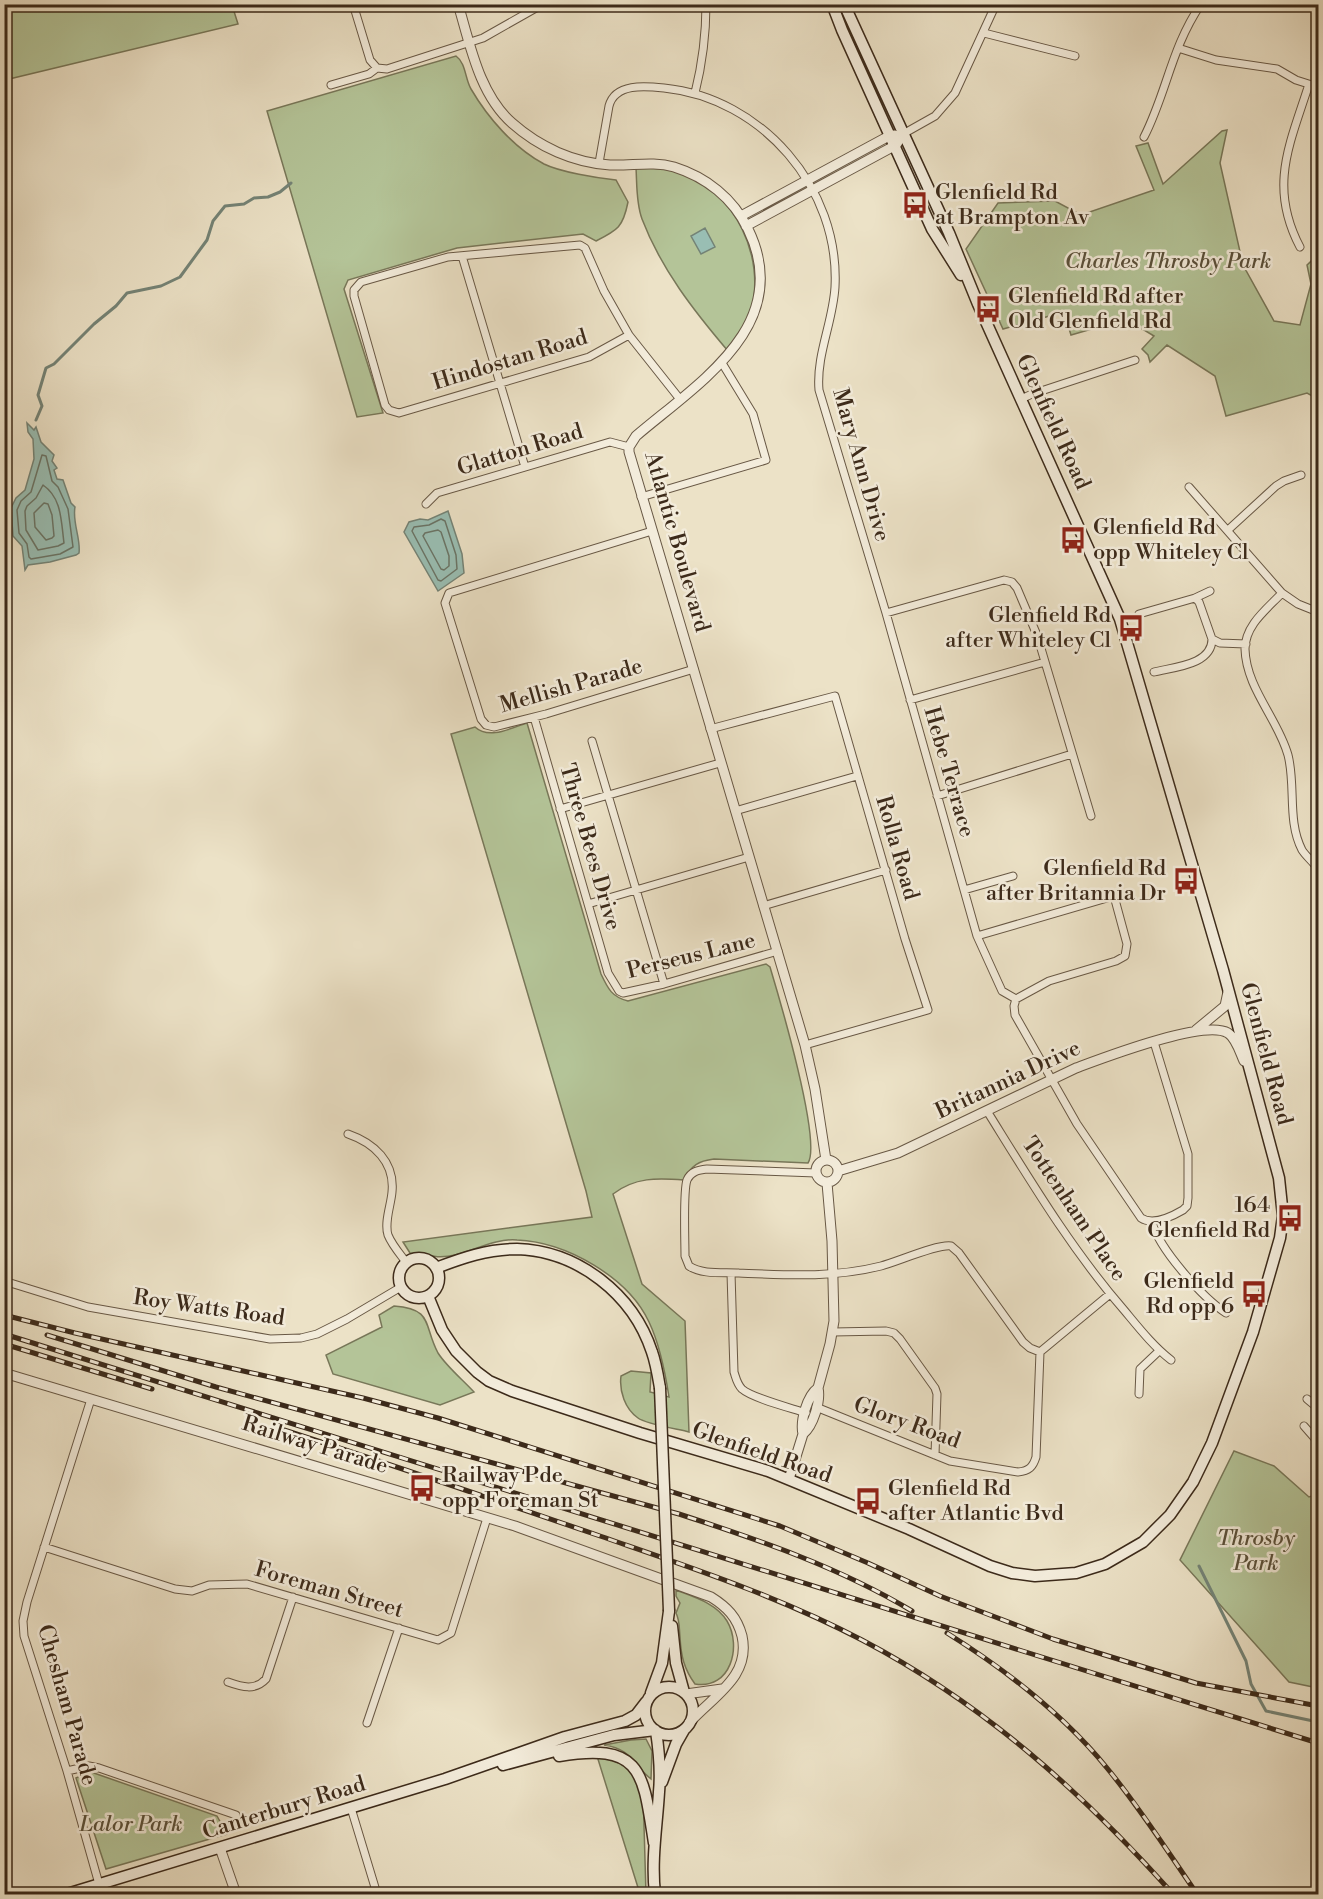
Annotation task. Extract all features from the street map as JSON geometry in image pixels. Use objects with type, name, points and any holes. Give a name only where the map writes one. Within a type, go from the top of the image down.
[{"type":"main road","name":"Glenfield Road","points":[[832,4],[932,229],[971,290]]},
{"type":"main road","name":"Glenfield Road","points":[[428,1296],[442,1330],[456,1352],[489,1380],[512,1391],[789,1479],[909,1529],[971,1558],[1018,1574],[1047,1576],[1076,1573],[1105,1564],[1143,1542],[1170,1515],[1192,1482],[1212,1443],[1253,1332],[1276,1255],[1283,1216],[1275,1159],[1120,619],[971,290],[949,233],[844,4]]},
{"type":"main road","name":"Glenfield Road","points":[[436,1268],[482,1252],[516,1249],[546,1254],[579,1266],[611,1288],[637,1319],[653,1353],[660,1388],[669,1613],[662,1663],[648,1699]]},
{"type":"main road","points":[[421,1258],[429,1261],[436,1268],[439,1276],[438,1284],[428,1296],[413,1297],[406,1294],[401,1287],[399,1276],[406,1262],[421,1258]]},
{"type":"main road","name":"Glenfield Road","points":[[669,1613],[676,1664],[685,1693]]},
{"type":"main road","points":[[659,1790],[676,1744],[688,1725],[693,1710],[691,1701],[677,1688],[664,1687],[656,1690],[648,1699],[645,1711],[646,1720],[655,1731],[674,1734],[688,1725]]},
{"type":"main road","name":"Canterbury Road","points":[[67,1894],[445,1779],[565,1737],[625,1721],[636,1715],[648,1699]]},
{"type":"main road","points":[[655,1731],[659,1756],[659,1790],[654,1844],[656,1894]]},
{"type":"main road","name":"Canterbury Road","points":[[445,1779],[514,1763],[614,1735],[655,1731]]},
{"type":"main road","points":[[514,1763],[595,1751],[622,1758],[636,1772],[643,1784],[654,1844]]},
{"type":"street","points":[[354,4],[370,60],[377,68]]},
{"type":"street","name":"Atlantic Boulevard","points":[[458,4],[483,82],[510,122],[549,148],[571,158],[599,164],[652,163],[684,171],[717,190],[736,208],[753,239],[759,263],[756,302],[748,327],[722,363],[636,436],[629,447],[630,459],[805,1045],[815,1089],[826,1160]]},
{"type":"street","points":[[331,86],[369,74],[377,68],[387,69],[483,38],[543,4]]},
{"type":"street","points":[[695,93],[706,21],[706,4]]},
{"type":"street","points":[[746,226],[813,190],[891,141],[924,124],[944,107],[955,93],[996,4]]},
{"type":"street","points":[[1144,137],[1154,117],[1184,31],[1201,4]]},
{"type":"street","points":[[984,33],[1075,56]]},
{"type":"street","points":[[1178,48],[1215,60],[1277,69],[1296,80],[1318,87]]},
{"type":"street","points":[[1300,246],[1287,217],[1282,188],[1288,147],[1309,84]]},
{"type":"street","name":"Mary Ann Drive","points":[[599,164],[609,106],[615,93],[629,88],[644,87],[695,93],[722,104],[757,125],[788,153],[808,180],[823,212],[832,242],[835,276],[832,311],[818,374],[819,390],[886,613]]},
{"type":"street","points":[[741,216],[808,180],[891,141]]},
{"type":"street","points":[[525,467],[462,256],[580,245],[585,248],[604,291],[629,335],[680,398]]},
{"type":"street","name":"Hindostan Road","points":[[462,256],[448,257],[362,282],[354,290],[389,410],[399,413],[589,357],[629,335]]},
{"type":"street","points":[[1021,399],[1032,393],[1135,360]]},
{"type":"street","points":[[642,497],[766,460],[753,414],[722,363]]},
{"type":"street","name":"Glatton Road","points":[[426,504],[437,493],[610,442],[629,447]]},
{"type":"street","points":[[1228,530],[1276,486],[1300,476]]},
{"type":"street","points":[[1189,487],[1281,593],[1298,604],[1318,612]]},
{"type":"street","name":"Mellish Parade","points":[[652,531],[449,593],[445,603],[448,613],[481,719],[486,725],[494,727],[694,669]]},
{"type":"street","points":[[886,613],[1004,580],[1012,582],[1017,588],[1037,635],[1090,816]]},
{"type":"street","points":[[1140,614],[1195,598],[1210,591]]},
{"type":"street","points":[[1281,593],[1250,629],[1246,644],[1247,659],[1259,696],[1282,739],[1288,756],[1293,810],[1302,850],[1314,864]]},
{"type":"street","points":[[1154,672],[1203,658],[1211,648],[1212,639],[1199,602],[1195,598]]},
{"type":"street","name":"Hebe Terrace","points":[[886,613],[977,936],[1002,991],[1016,999]]},
{"type":"street","points":[[1212,639],[1220,643],[1246,644]]},
{"type":"street","points":[[910,700],[1045,662]]},
{"type":"street","name":"Rolla Road","points":[[710,729],[835,696],[905,939],[928,1010],[805,1045]]},
{"type":"street","name":"Three Bees Drive","points":[[534,717],[608,973],[616,986]]},
{"type":"street","points":[[592,741],[664,984]]},
{"type":"street","points":[[937,796],[1072,754]]},
{"type":"street","points":[[560,809],[720,764]]},
{"type":"street","points":[[735,811],[858,776]]},
{"type":"street","points":[[588,904],[748,857]]},
{"type":"street","points":[[763,906],[886,870]]},
{"type":"street","points":[[964,890],[1012,876]]},
{"type":"street","points":[[977,936],[1114,896],[1127,944],[1125,956],[1116,961],[1049,981],[1016,999],[1015,1015],[1077,1124],[1122,1192],[1141,1218],[1152,1222],[1183,1210],[1187,1206],[1188,1198],[1188,1154],[1155,1042]]},
{"type":"street","name":"Perseus Lane","points":[[616,986],[623,993],[664,984],[778,951]]},
{"type":"street","name":"Britannia Drive","points":[[1196,1030],[1225,1006],[1228,990]]},
{"type":"street","name":"Britannia Drive","points":[[838,1171],[898,1153],[1101,1058],[1196,1030],[1225,1031],[1232,1036],[1256,1089]]},
{"type":"street","name":"Tottenham Place","points":[[987,1111],[1056,1221],[1110,1294],[1159,1351],[1171,1360]]},
{"type":"street","points":[[348,1134],[372,1145],[388,1166],[392,1193],[388,1233],[395,1248],[406,1262]]},
{"type":"street","points":[[826,1160],[835,1163],[838,1171],[835,1179],[827,1183],[820,1180],[816,1173],[819,1164],[826,1160]]},
{"type":"street","points":[[816,1173],[707,1169],[698,1170],[690,1175],[686,1186],[686,1261],[694,1269],[731,1273],[833,1274],[882,1266],[942,1246],[951,1246],[958,1252],[1023,1342],[1040,1352],[1110,1294]]},
{"type":"street","points":[[803,1434],[809,1429],[816,1407],[818,1388],[833,1332],[833,1274],[827,1183]]},
{"type":"street","points":[[1152,1222],[1161,1244],[1209,1299],[1226,1313]]},
{"type":"street","points":[[731,1273],[736,1381],[743,1390],[752,1395],[806,1413]]},
{"type":"street","name":"Roy Watts Road","points":[[4,1281],[88,1307],[270,1340],[301,1338],[317,1334],[401,1287]]},
{"type":"street","points":[[833,1332],[886,1331],[894,1333],[900,1339],[937,1394],[935,1455]]},
{"type":"street","points":[[1139,1394],[1140,1369],[1159,1351]]},
{"type":"street","name":"Glory Road","points":[[816,1407],[950,1461],[1018,1472],[1027,1471],[1034,1464],[1036,1457],[1040,1352]]},
{"type":"street","name":"Railway Parade","points":[[4,1373],[488,1518],[711,1597],[733,1614],[739,1626],[744,1648],[740,1668],[734,1679],[688,1725]]},
{"type":"street","points":[[789,1479],[803,1434],[802,1426],[812,1392],[818,1388]]},
{"type":"street","name":"Chesham Parade","points":[[91,1398],[27,1602],[24,1636],[67,1771],[99,1884]]},
{"type":"street","points":[[1307,1399],[1318,1405]]},
{"type":"street","points":[[1304,1426],[1318,1442]]},
{"type":"street","name":"Foreman Street","points":[[44,1547],[175,1589],[192,1590],[209,1585],[247,1584],[438,1640],[451,1634],[488,1518]]},
{"type":"street","points":[[228,1682],[252,1688],[266,1679],[293,1597]]},
{"type":"street","points":[[367,1723],[399,1628]]},
{"type":"street","points":[[685,1693],[724,1689]]},
{"type":"street","points":[[67,1771],[89,1766],[99,1768],[236,1815]]},
{"type":"street","points":[[351,1808],[377,1894]]},
{"type":"street","points":[[220,1848],[236,1894]]},
{"type":"green space","points":[[4,5],[232,5],[238,24],[5,80]]},
{"type":"green space","points":[[456,56],[462,63],[469,85],[478,100],[512,141],[544,164],[559,170],[616,180],[628,202],[626,210],[618,227],[596,241],[583,234],[457,248],[348,280],[344,289],[383,413],[357,417],[267,111]]},
{"type":"green space","name":"Charles Throsby Park","points":[[1227,130],[1220,163],[1243,265],[1274,321],[1300,325],[1311,284],[1307,265],[1316,254],[1316,241],[1318,240],[1318,399],[1307,393],[1226,416],[1215,376],[1167,345],[1150,362],[1148,355],[1142,349],[1154,336],[1126,319],[1071,335],[1064,312],[1003,329],[966,249],[998,203],[1055,201],[1081,215],[1154,190],[1136,146],[1148,143],[1163,184],[1222,131]]},
{"type":"green space","points":[[636,168],[671,170],[701,182],[731,211],[742,229],[750,249],[755,290],[749,316],[728,351],[679,289],[659,255],[642,219],[637,194]]},
{"type":"green space","points":[[527,723],[601,974],[611,992],[628,1001],[766,964],[770,967],[798,1068],[809,1128],[811,1150],[808,1163],[714,1159],[696,1165],[684,1180],[647,1180],[630,1184],[613,1194],[642,1284],[685,1321],[689,1432],[642,1420],[626,1405],[622,1394],[621,1376],[631,1371],[651,1373],[650,1392],[669,1397],[662,1358],[653,1331],[639,1306],[626,1290],[594,1265],[555,1247],[536,1242],[502,1241],[455,1255],[438,1257],[410,1253],[403,1242],[592,1217],[451,734],[475,727],[487,733],[493,733]]},
{"type":"green space","points":[[394,1306],[407,1308],[422,1315],[438,1353],[474,1392],[440,1405],[333,1374],[326,1355],[382,1327],[379,1315]]},
{"type":"green space","name":"Throsby Park","points":[[1234,1451],[1274,1466],[1309,1497],[1318,1494],[1318,1688],[1289,1682],[1180,1560]]},
{"type":"green space","points":[[676,1590],[711,1605],[727,1621],[731,1631],[733,1654],[730,1664],[717,1680],[707,1684],[695,1684],[684,1662],[676,1613],[680,1603]]},
{"type":"green space","points":[[646,1739],[652,1751],[651,1779],[621,1750],[604,1745],[631,1740]]},
{"type":"green space","points":[[597,1756],[613,1760],[625,1767],[643,1791],[646,1894],[640,1894]]},
{"type":"green space","name":"Lalor Park","points":[[91,1772],[217,1816],[227,1834],[106,1869],[76,1778]]},
{"type":"water","points":[[705,228],[715,247],[701,254],[691,236]]},
{"type":"water","points":[[27,423],[34,430],[36,427],[41,442],[54,455],[52,461],[57,468],[54,470],[57,479],[63,480],[71,503],[75,507],[79,553],[50,562],[28,565],[25,570],[22,546],[13,536],[11,508],[16,498],[25,490],[34,459],[33,439],[28,432]]},
{"type":"water","points":[[448,511],[462,554],[464,573],[438,591],[404,532],[409,522],[420,519],[428,520]]},
{"type":"waterway","points":[[36,420],[42,406],[38,395],[46,368],[54,364],[127,293],[161,286],[180,277],[207,240],[213,221],[225,206],[244,204],[254,198],[268,197],[280,192],[291,183]]},
{"type":"waterway","points":[[1199,1566],[1246,1661],[1251,1684],[1266,1711],[1318,1722]]},
{"type":"railway","points":[[4,1315],[363,1398],[438,1418],[780,1526],[940,1596],[1053,1639],[1196,1683],[1318,1706]]},
{"type":"railway","points":[[4,1334],[1318,1743]]},
{"type":"railway","points":[[47,1335],[216,1387],[679,1514],[827,1568],[912,1611]]},
{"type":"railway","points":[[4,1344],[152,1389]]},
{"type":"railway","points":[[284,1430],[700,1571],[766,1596],[862,1640],[949,1692],[1029,1753],[1103,1820],[1173,1894]]},
{"type":"railway","points":[[947,1633],[991,1662],[1033,1694],[1072,1729],[1131,1799],[1197,1894]]},
{"type":"place","name":"Glenfield Rd at Brampton Av","points":[[915,205]]},
{"type":"place","name":"Glenfield Rd after Old Glenfield Rd","points":[[988,309]]},
{"type":"place","name":"Glenfield Rd opp Whiteley Cl","points":[[1073,540]]},
{"type":"place","name":"Glenfield Rd after Whiteley Cl","points":[[1131,628]]},
{"type":"place","name":"Glenfield Rd after Britannia Dr","points":[[1186,881]]},
{"type":"place","name":"164 Glenfield Rd","points":[[1290,1218]]},
{"type":"place","name":"Glenfield Rd opp 6","points":[[1254,1294]]},
{"type":"place","name":"Railway Pde opp Foreman St","points":[[422,1488]]},
{"type":"place","name":"Glenfield Rd after Atlantic Bvd","points":[[868,1501]]}]
